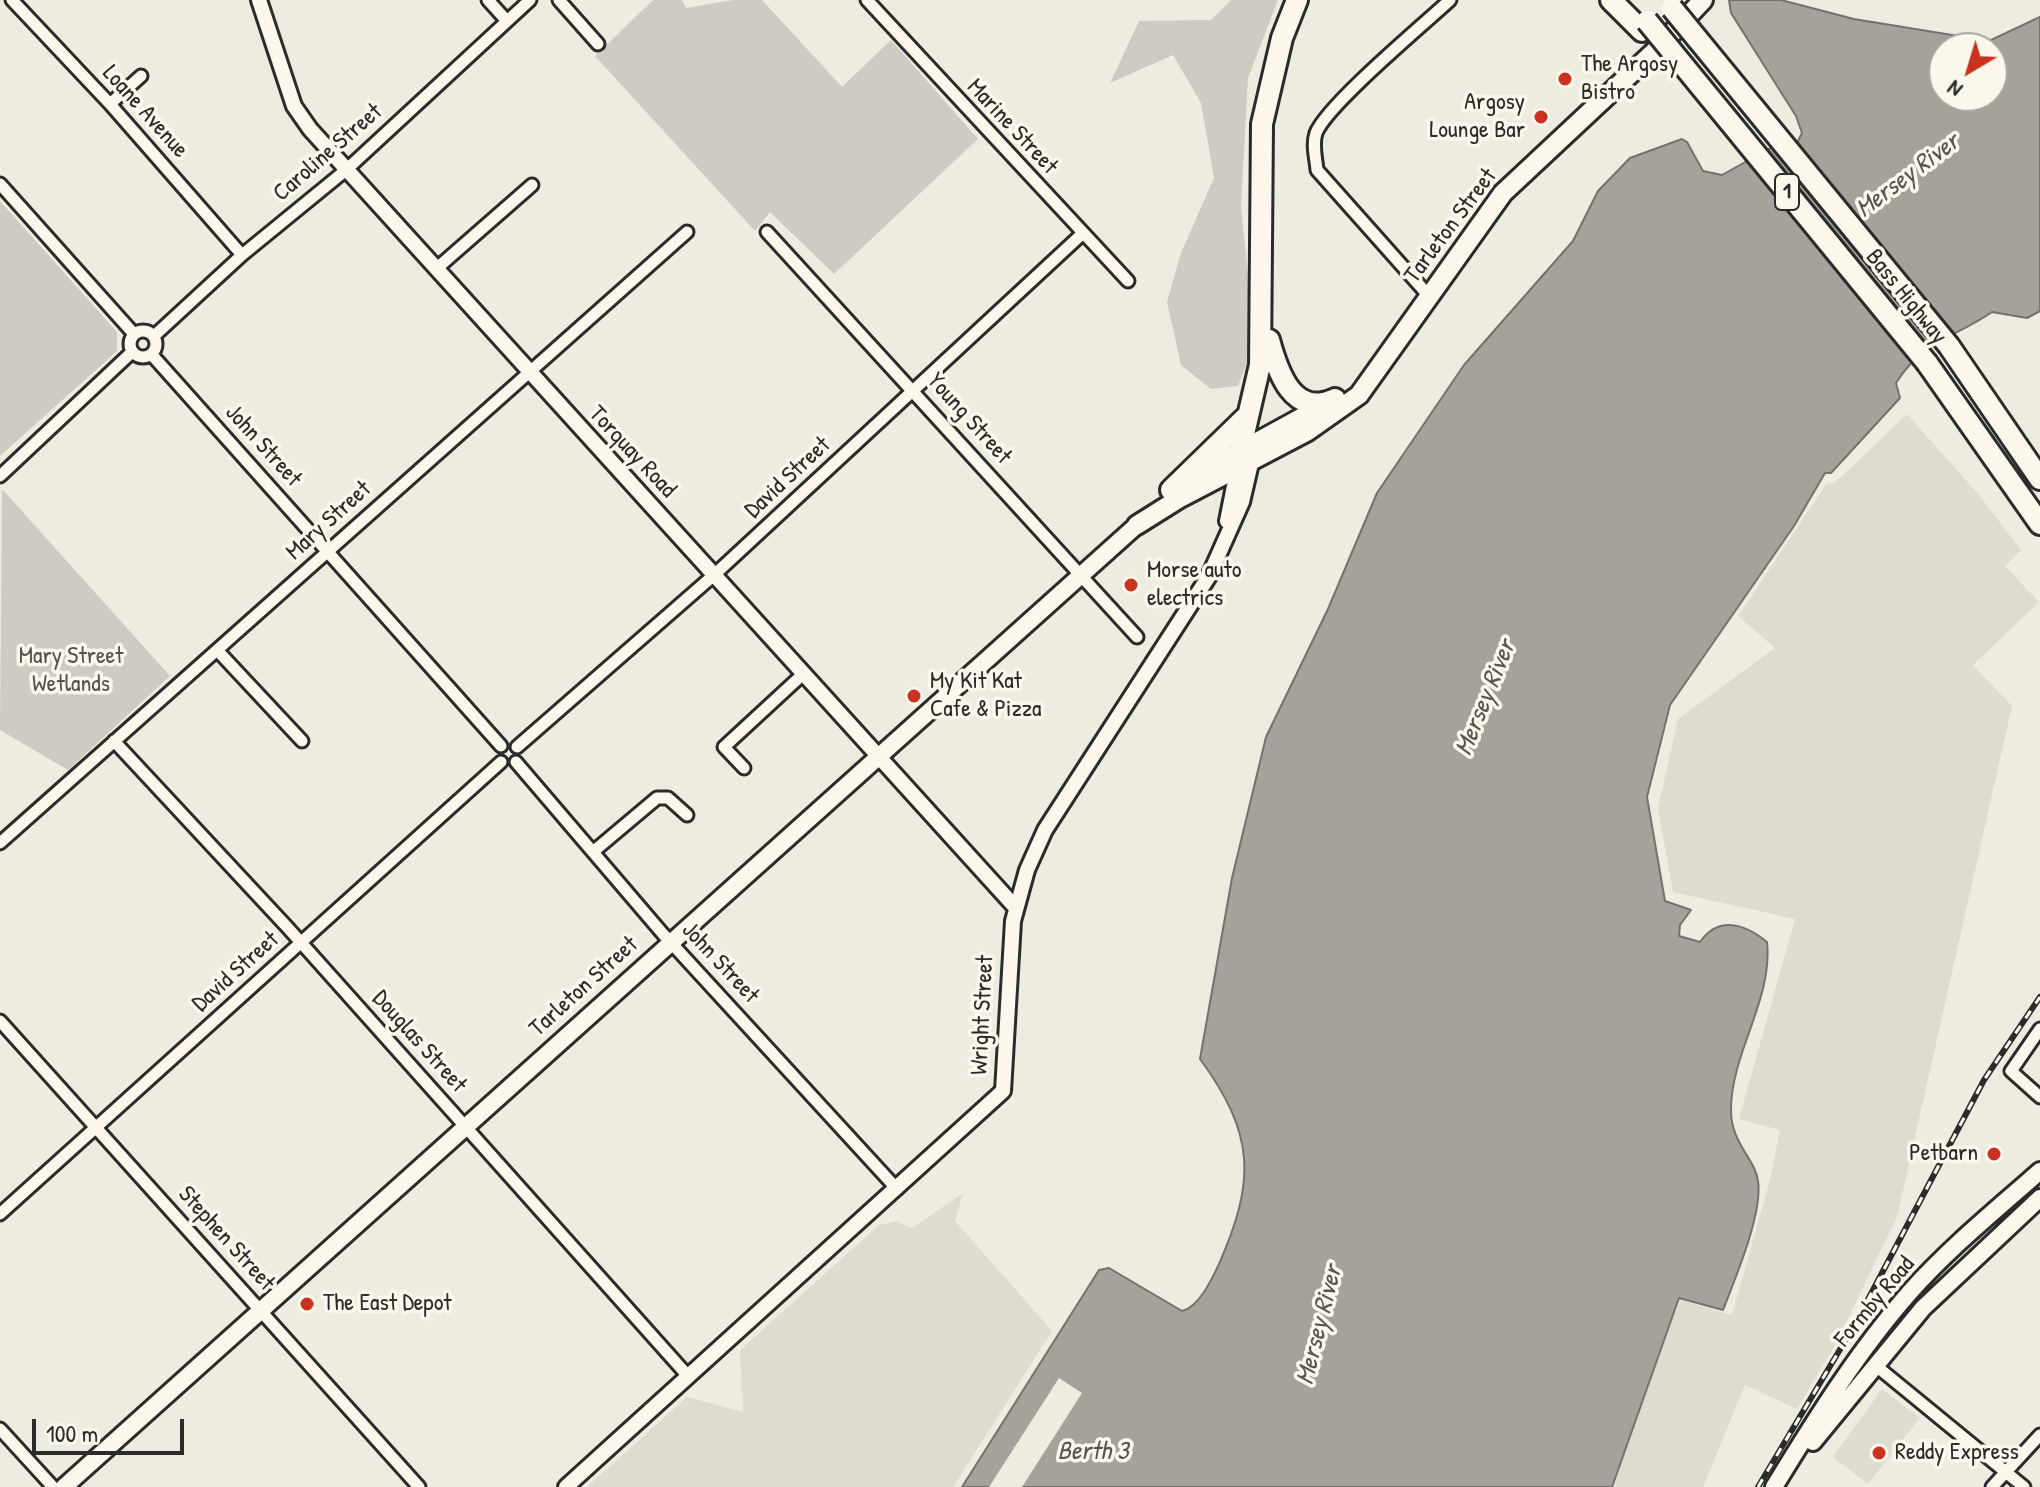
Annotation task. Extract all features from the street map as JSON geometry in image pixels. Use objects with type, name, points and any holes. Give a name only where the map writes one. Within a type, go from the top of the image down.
[{"type":"highway","points":[[1247,455],[1248,413],[1260,365],[1263,298],[1262,124],[1282,38],[1297,0]]},
{"type":"highway","points":[[1261,212],[1279,84],[1313,0]]},
{"type":"highway","points":[[1611,0],[1644,26]]},
{"type":"highway","points":[[1629,0],[1644,26]]},
{"type":"highway","name":"Tarleton Street","points":[[1137,525],[1171,490],[1345,407],[1365,389],[1503,193],[1675,31],[1703,0]]},
{"type":"highway","name":"Bass Highway","points":[[1669,4],[1949,346],[2040,479]]},
{"type":"highway","name":"Bass Highway","points":[[1644,26],[1713,102],[1927,363],[2040,524]]},
{"type":"highway","points":[[1247,455],[1269,379],[1269,340],[1263,298]]},
{"type":"highway","points":[[1269,340],[1281,378],[1294,395],[1317,404],[1335,399]]},
{"type":"highway","points":[[1949,346],[1989,390],[2040,459]]},
{"type":"highway","name":"Tarleton Street","points":[[1137,525],[1335,399],[1384,362]]},
{"type":"highway","points":[[1171,490],[1239,428],[1248,413]]},
{"type":"main road","name":"Tarleton Street","points":[[64,1487],[1137,525]]},
{"type":"main road","name":"Formby Road","points":[[1774,1487],[1867,1346],[1913,1289],[2040,1171]]},
{"type":"main road","name":"Formby Road","points":[[1783,1487],[1818,1435],[1905,1328],[2040,1198]]},
{"type":"main road","points":[[1867,1346],[1892,1324],[1905,1328]]},
{"type":"street","name":"Loane Avenue","points":[[12,0],[110,104],[242,255]]},
{"type":"street","name":"Torquay Road","points":[[259,0],[294,106],[346,170],[1016,908]]},
{"type":"street","points":[[488,0],[507,21]]},
{"type":"street","name":"Caroline Street","points":[[154,336],[242,255],[346,170],[530,0]]},
{"type":"street","points":[[559,0],[598,44]]},
{"type":"street","name":"Marine Street","points":[[867,0],[1128,281]]},
{"type":"street","points":[[1429,296],[1317,170],[1314,147],[1317,132],[1339,104],[1450,0]]},
{"type":"street","points":[[110,104],[141,76]]},
{"type":"street","points":[[0,184],[134,334]]},
{"type":"street","points":[[436,269],[532,185]]},
{"type":"street","name":"Mary Street","points":[[0,843],[687,232]]},
{"type":"street","name":"Young Street","points":[[767,232],[1137,637]]},
{"type":"street","name":"David Street","points":[[517,747],[714,575],[1082,234]]},
{"type":"street","points":[[142,331],[154,336],[157,344],[152,355],[141,357],[132,352],[130,344],[134,334],[142,331]]},
{"type":"street","points":[[0,476],[132,352]]},
{"type":"street","name":"John Street","points":[[152,355],[501,746]]},
{"type":"street","name":"Wright Street","points":[[566,1487],[1003,1091],[1010,948],[1016,908],[1045,830],[1201,592],[1220,553],[1247,455]]},
{"type":"street","points":[[217,650],[302,741]]},
{"type":"street","points":[[744,768],[724,747],[802,675]]},
{"type":"street","name":"Douglas Street","points":[[114,741],[301,943],[688,1376]]},
{"type":"street","points":[[511,744],[517,747],[519,755],[516,762],[510,765],[501,762],[497,753],[501,746],[511,744]]},
{"type":"street","name":"David Street","points":[[0,1214],[501,762]]},
{"type":"street","name":"John Street","points":[[516,762],[670,942],[897,1189]]},
{"type":"street","points":[[594,851],[657,798],[668,798],[687,815]]},
{"type":"street","name":"Stephen Street","points":[[0,1021],[419,1487]]},
{"type":"street","points":[[2040,1029],[2011,1071],[2040,1097]]},
{"type":"street","points":[[1875,1365],[2024,1487]]},
{"type":"street","points":[[0,1429],[53,1487]]},
{"type":"street","points":[[1992,1487],[2005,1469],[2040,1435]]},
{"type":"shaded area","points":[[1907,414],[1979,495],[2021,550],[2005,566],[2039,602],[1973,665],[2012,706],[1897,1217],[1837,1341],[1797,1409],[1745,1385],[1703,1487],[1610,1487],[1680,1300],[1732,1315],[1770,1180],[1780,1130],[1739,1119],[1795,919],[1673,892],[1658,808],[1678,719],[1775,648],[1738,616],[1827,483],[1835,483]]},
{"type":"shaded area","points":[[963,1193],[955,1221],[1052,1331],[953,1487],[587,1487],[687,1397],[743,1412],[740,1350],[879,1225],[897,1221],[912,1228]]},
{"type":"shaded area","points":[[1882,1389],[1920,1418],[1868,1484],[1833,1457]]},
{"type":"green space","points":[[653,0],[682,0],[686,8],[733,0],[762,0],[842,87],[891,40],[978,139],[834,274],[770,212],[755,231],[595,56]]},
{"type":"green space","points":[[1231,0],[1278,0],[1248,78],[1241,206],[1250,297],[1248,361],[1238,386],[1211,389],[1181,365],[1167,302],[1181,253],[1214,178],[1201,103],[1173,55],[1110,83],[1139,21],[1211,20]]},
{"type":"green space","points":[[0,201],[117,332],[117,351],[0,456]]},
{"type":"green space","name":"Mary Street Wetlands","points":[[2,489],[170,676],[68,770],[0,730]]},
{"type":"water","points":[[1729,0],[1781,0],[1854,19],[1934,32],[1928,32],[1928,112],[2008,112],[2008,32],[2040,17],[2040,311],[2027,318],[1992,312],[1928,348],[1906,369],[1896,383],[1900,398],[1831,473],[1825,473],[1794,526],[1670,705],[1647,797],[1665,901],[1691,910],[1680,925],[1679,936],[1700,942],[1715,928],[1732,925],[1749,930],[1767,942],[1764,984],[1738,1066],[1731,1108],[1734,1131],[1756,1173],[1758,1194],[1747,1246],[1723,1310],[1679,1298],[1612,1487],[962,1487],[1099,1270],[1109,1268],[1182,1311],[1194,1304],[1204,1292],[1219,1264],[1239,1207],[1244,1182],[1244,1158],[1231,1111],[1200,1059],[1232,878],[1266,737],[1328,609],[1377,493],[1464,365],[1573,241],[1598,191],[1630,158],[1682,139],[1687,142],[1703,171],[1722,175],[1772,147],[1798,141],[1802,133],[1796,116],[1731,13]]},
{"type":"pier","points":[[1059,1378],[1082,1393],[1022,1487],[989,1487]]},
{"type":"railway","points":[[1758,1487],[1854,1326],[1984,1080],[2040,997]]},
{"type":"place","name":"The Argosy Bistro","points":[[1565,79]]},
{"type":"place","name":"Argosy Lounge Bar","points":[[1541,117]]},
{"type":"place","name":"Morse auto electrics","points":[[1131,585]]},
{"type":"place","name":"My Kit Kat Cafe & Pizza","points":[[914,696]]},
{"type":"place","name":"Petbarn","points":[[1994,1154]]},
{"type":"place","name":"The East Depot","points":[[307,1304]]},
{"type":"place","name":"Reddy Express","points":[[1879,1453]]},
{"type":"water label","name":"Mersey River","points":[[1908,176]]},
{"type":"water label","name":"Mersey River","points":[[1486,698]]},
{"type":"water label","name":"Mersey River","points":[[1320,1325]]},
{"type":"water label","name":"Berth 3","points":[[1093,1452]]}]
